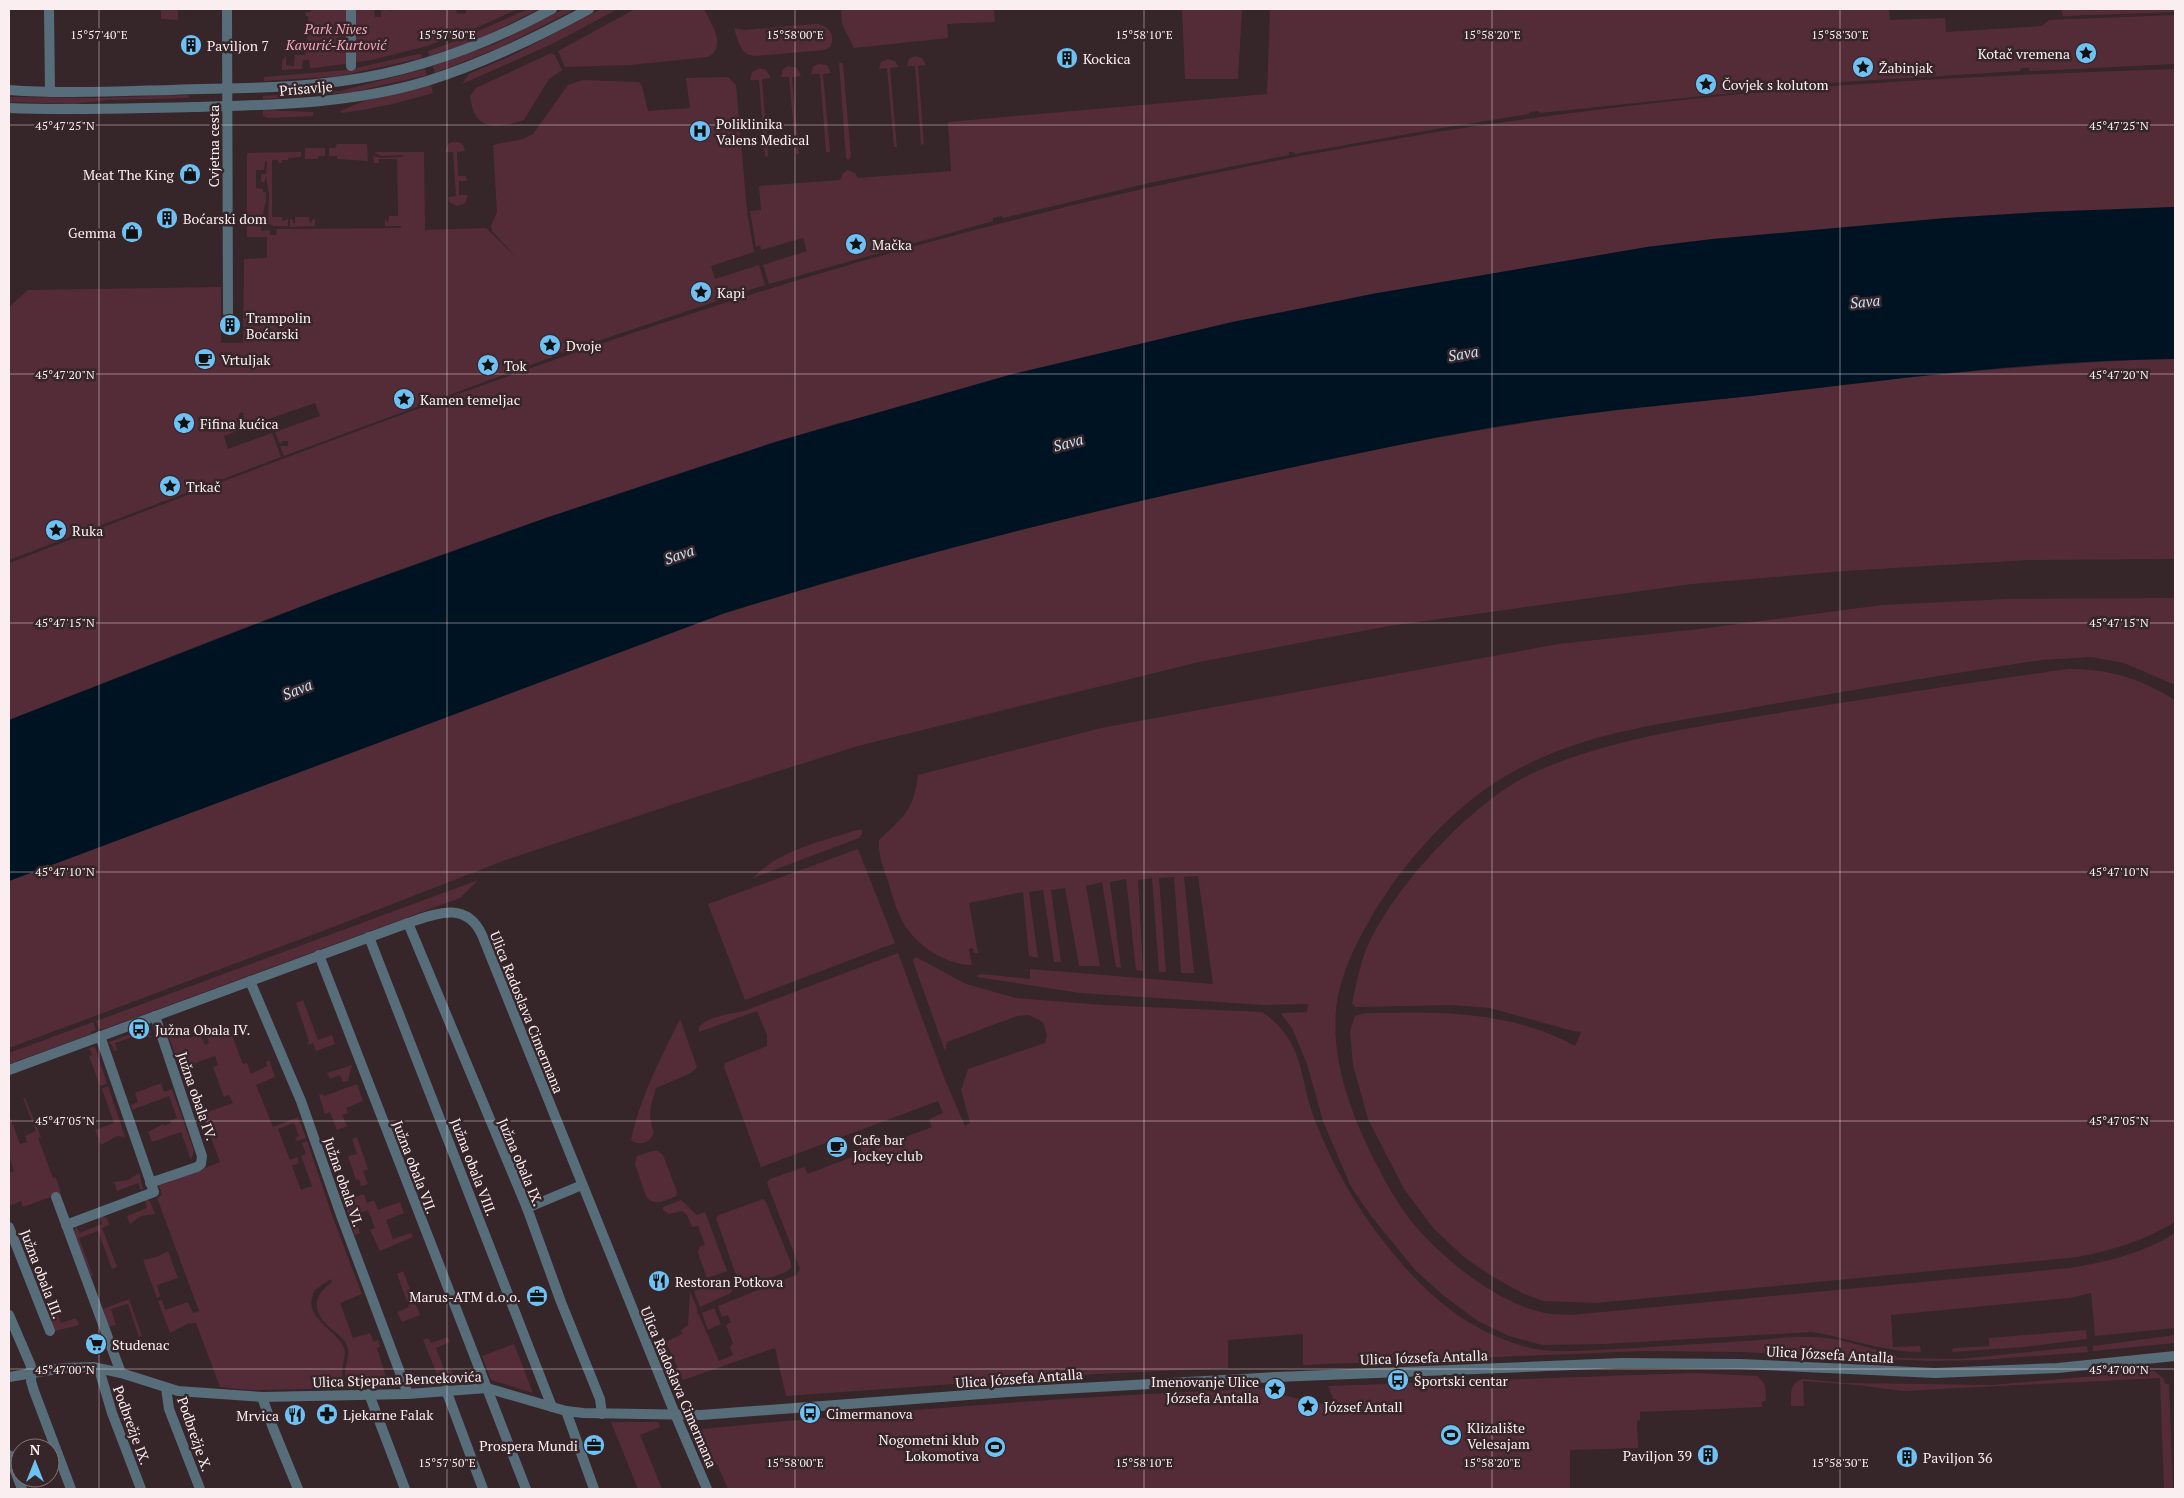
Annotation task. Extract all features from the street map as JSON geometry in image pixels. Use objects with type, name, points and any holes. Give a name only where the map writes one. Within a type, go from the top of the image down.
[{"type":"street","points":[[49,9],[50,92]]},
{"type":"street","name":"Cvjetna cesta","points":[[228,9],[228,313]]},
{"type":"street","points":[[351,9],[351,66]]},
{"type":"street","name":"Prisavlje","points":[[9,90],[50,92],[227,88],[328,83],[409,68],[480,44],[552,9]]},
{"type":"street","name":"Prisavlje","points":[[9,108],[76,110],[227,106],[318,102],[365,96],[418,84],[490,59],[588,9]]},
{"type":"street","name":"Ulica Radoslava Cimermana","points":[[9,1070],[408,923],[447,912],[465,916],[478,927],[707,1489]]},
{"type":"street","name":"Južna obala IX.","points":[[408,923],[526,1208],[600,1399],[602,1414]]},
{"type":"street","name":"Južna obala VIII.","points":[[369,937],[552,1407]]},
{"type":"street","name":"Južna obala VII.","points":[[319,956],[526,1489]]},
{"type":"street","name":"Južna obala VI.","points":[[250,981],[301,1101],[342,1218],[408,1394]]},
{"type":"street","name":"Južna obala IV.","points":[[152,1188],[197,1167],[201,1164],[202,1156],[155,1016]]},
{"type":"street","points":[[66,1225],[152,1188],[100,1036]]},
{"type":"street","points":[[526,1208],[582,1185]]},
{"type":"street","points":[[56,1197],[121,1373]]},
{"type":"street","name":"Južna obala III.","points":[[9,1227],[50,1331]]},
{"type":"street","points":[[9,1315],[30,1366],[34,1391],[71,1489]]},
{"type":"street","name":"Ulica Józsefa Antalla","points":[[675,1414],[701,1415],[1008,1392],[1354,1373],[1622,1363],[1740,1364],[1935,1373],[2058,1368],[2175,1356]]},
{"type":"street","name":"Ulica Stjepana Bencekovića","points":[[9,1377],[75,1367],[99,1368],[178,1391],[262,1397],[408,1394],[487,1388],[566,1411],[602,1414],[675,1414]]},
{"type":"street","name":"Podbrežje IX.","points":[[99,1368],[112,1413],[141,1489]]},
{"type":"street","name":"Podbrežje X.","points":[[166,1388],[169,1409],[200,1489]]},
{"type":"street","points":[[446,1390],[483,1489]]},
{"type":"street","points":[[369,1394],[405,1489]]},
{"type":"street","points":[[262,1397],[298,1489]]},
{"type":"street","points":[[566,1411],[594,1489]]},
{"type":"street","points":[[9,1455],[22,1489]]},
{"type":"green space","points":[[161,9],[178,9],[178,20],[161,19]]},
{"type":"green space","name":"Park Nives Kavurić-Kurtović","points":[[311,9],[374,9],[375,17],[381,17],[381,9],[389,9],[391,13],[391,9],[456,9],[457,14],[466,13],[466,9],[518,9],[476,28],[427,46],[372,60],[315,68],[310,68],[309,60],[303,60],[302,69],[282,70],[282,61],[286,55],[286,65],[294,66],[295,55],[305,55],[307,41],[306,26],[309,25],[306,12],[311,12]]},
{"type":"green space","points":[[528,9],[539,9],[475,41],[429,56],[428,51]]},
{"type":"green space","points":[[564,9],[573,9],[501,47],[435,73],[433,66],[495,44]]},
{"type":"green space","points":[[601,9],[618,9],[552,44],[462,84],[469,74],[515,54]]},
{"type":"green space","points":[[635,9],[704,9],[716,34],[717,47],[714,53],[708,57],[630,65],[565,67],[558,51]]},
{"type":"green space","points":[[847,9],[994,9],[995,22],[947,24],[948,38],[854,48],[842,24],[841,11]]},
{"type":"green space","points":[[1182,9],[1242,9],[1238,79],[1185,79]]},
{"type":"green space","points":[[1270,9],[1889,9],[1890,20],[1945,18],[1946,32],[2042,26],[2049,20],[2175,15],[2175,64],[2030,71],[2029,68],[2021,68],[2020,71],[1826,83],[1824,81],[1819,84],[1540,113],[1538,111],[1530,112],[1529,114],[1295,154],[1289,152],[1289,155],[1149,183],[1003,218],[1001,216],[993,218],[993,221],[769,284],[763,265],[807,251],[803,238],[761,250],[760,245],[756,247],[750,211],[761,210],[759,186],[840,180],[843,173],[848,170],[855,173],[858,178],[951,171],[948,122],[1267,94]]},
{"type":"green space","points":[[2061,9],[2175,9],[2175,12],[2063,16]]},
{"type":"green space","points":[[819,24],[830,31],[832,42],[830,47],[824,50],[756,56],[743,50],[738,42],[734,28],[744,30]]},
{"type":"green space","points":[[551,53],[555,55],[562,70],[549,79],[524,120],[495,126],[481,121],[476,116],[470,96],[476,88]]},
{"type":"green space","points":[[421,54],[422,58],[340,76],[264,81],[264,77],[347,70]]},
{"type":"green space","points":[[915,56],[922,58],[926,65],[918,66],[924,144],[921,145],[915,66],[907,66],[909,59]]},
{"type":"green space","points":[[888,59],[895,61],[898,67],[890,68],[897,147],[894,147],[887,68],[879,69],[881,62]]},
{"type":"green space","points":[[839,63],[843,65],[851,157],[848,160],[846,158]]},
{"type":"green space","points":[[818,64],[827,65],[831,73],[823,74],[830,152],[826,152],[820,74],[811,74],[813,67]]},
{"type":"green space","points":[[788,66],[797,68],[801,76],[792,77],[799,154],[796,154],[789,77],[781,77],[783,69]]},
{"type":"green space","points":[[760,68],[766,70],[771,78],[762,79],[768,156],[765,157],[759,80],[750,80],[752,72]]},
{"type":"green space","points":[[425,69],[427,75],[353,92],[263,99],[263,96],[340,91]]},
{"type":"green space","points":[[2175,69],[2175,207],[1946,218],[1713,239],[1647,247],[1372,294],[838,423],[710,463],[583,505],[394,572],[9,720],[9,563],[488,383],[730,301],[852,264],[1052,210],[1130,192],[1366,144],[1525,119],[1746,93],[1818,87],[2032,74]]},
{"type":"green space","points":[[728,77],[736,85],[747,211],[754,252],[711,266],[715,279],[759,265],[765,285],[562,353],[560,351],[553,354],[552,357],[284,456],[280,446],[288,446],[288,441],[283,441],[280,444],[275,432],[320,416],[315,403],[248,426],[245,425],[243,412],[239,414],[240,426],[237,431],[224,436],[228,449],[272,433],[281,457],[9,560],[9,307],[28,290],[221,287],[221,343],[243,343],[244,259],[267,258],[267,237],[247,237],[247,153],[301,152],[301,157],[288,158],[288,160],[282,160],[282,163],[279,163],[278,160],[272,160],[272,217],[282,217],[282,221],[288,219],[288,226],[273,226],[268,223],[269,194],[266,176],[264,183],[261,181],[261,174],[266,174],[267,161],[265,162],[264,170],[256,170],[256,188],[263,189],[263,192],[266,192],[263,218],[261,219],[261,231],[270,230],[270,235],[276,235],[277,229],[401,228],[401,226],[385,226],[385,219],[388,223],[389,216],[398,216],[397,159],[379,159],[379,163],[374,163],[373,156],[381,158],[403,157],[403,155],[381,156],[374,152],[424,152],[425,230],[486,228],[519,260],[492,231],[491,226],[497,212],[493,145],[523,139],[533,134],[568,85],[583,80],[639,82],[642,86],[648,111],[690,108],[686,78]]},
{"type":"green space","points":[[431,85],[433,93],[388,105],[342,113],[340,111],[364,101]]},
{"type":"green space","points":[[188,95],[189,98],[107,100],[74,104],[9,102],[9,97],[99,98]]},
{"type":"green space","points":[[263,110],[313,112],[313,116],[268,118],[263,116]]},
{"type":"green space","points":[[458,142],[464,146],[465,151],[457,152],[458,176],[466,176],[467,181],[459,181],[459,195],[468,195],[465,203],[457,206],[449,202],[448,197],[456,196],[453,152],[445,152],[448,144]]},
{"type":"green space","points":[[337,144],[367,144],[368,161],[337,159],[337,156],[329,156],[329,148],[335,148]]},
{"type":"green space","points":[[305,148],[325,148],[325,156],[318,156],[318,159],[305,159]]},
{"type":"green space","points":[[295,217],[309,217],[310,223],[315,219],[315,226],[290,227],[290,219],[295,223]]},
{"type":"green space","points":[[2175,359],[2175,559],[2028,560],[1844,571],[1692,584],[1389,626],[1199,662],[858,746],[674,804],[503,861],[328,929],[9,1048],[9,881],[725,613],[828,582],[1036,525],[1246,476],[1457,434],[1614,410],[1883,380],[1950,373]]},
{"type":"green space","points":[[2175,598],[2175,685],[2124,663],[2091,657],[2041,660],[1853,690],[1628,730],[1573,746],[1520,768],[1477,795],[1457,811],[1421,848],[1390,888],[1363,932],[1346,969],[1338,996],[1335,1030],[1340,1071],[1352,1110],[1378,1167],[1402,1208],[1423,1235],[1454,1264],[1508,1300],[1527,1308],[1548,1314],[1571,1315],[2070,1268],[2125,1256],[2151,1246],[2175,1233],[2175,1328],[2095,1336],[2091,1293],[2069,1298],[1891,1315],[1893,1347],[1920,1346],[1921,1352],[1894,1350],[1812,1332],[1604,1344],[1542,1345],[1509,1336],[1478,1321],[1444,1296],[1415,1270],[1372,1217],[1351,1187],[1323,1121],[1307,1064],[1292,1028],[1282,1015],[1282,1013],[1307,1012],[1308,1004],[1264,1005],[1080,993],[977,977],[977,975],[981,974],[1030,979],[1030,969],[1213,984],[1198,876],[1184,877],[1194,973],[1181,973],[1174,877],[1159,878],[1166,972],[1159,972],[1152,878],[1138,880],[1143,971],[1136,970],[1126,879],[1110,882],[1121,968],[1116,967],[1102,882],[1086,886],[1100,966],[1079,966],[1065,888],[1051,890],[1061,962],[1054,962],[1043,890],[1029,892],[1038,958],[1029,956],[1023,892],[969,903],[978,953],[974,953],[973,948],[969,949],[972,965],[962,964],[941,957],[930,951],[913,936],[897,909],[880,856],[879,840],[906,812],[913,797],[918,775],[1101,728],[1558,644],[1699,629],[1882,605],[2007,599]]},
{"type":"green space","points":[[2068,669],[2083,669],[2124,676],[2162,692],[2175,700],[2175,1222],[2128,1244],[2078,1257],[1596,1303],[1543,1301],[1522,1293],[1490,1275],[1464,1257],[1434,1229],[1404,1189],[1368,1119],[1353,1065],[1350,1031],[1355,1016],[1366,1013],[1420,1013],[1499,1019],[1550,1034],[1575,1046],[1581,1032],[1490,1008],[1452,1005],[1356,1007],[1352,1004],[1364,955],[1375,930],[1412,877],[1459,826],[1509,786],[1533,773],[1591,751],[1620,743],[1772,714]]},
{"type":"green space","points":[[862,830],[859,838],[753,878],[763,868],[788,853]]},
{"type":"green space","points":[[858,849],[895,943],[745,1000],[708,904]]},
{"type":"green space","points":[[478,880],[460,898],[104,1029],[99,1029],[96,1021]]},
{"type":"green space","points":[[898,953],[945,1080],[965,1126],[970,1123],[961,1090],[968,1069],[1045,1043],[1047,1035],[1043,1022],[1029,1015],[1017,1016],[947,1042],[945,1051],[913,961],[916,957],[966,984],[1016,998],[1102,1005],[1262,1012],[1277,1024],[1287,1036],[1294,1049],[1310,1107],[1323,1139],[1344,1182],[1380,1237],[1410,1272],[1441,1303],[1477,1327],[1520,1345],[1544,1350],[1581,1351],[1822,1337],[1895,1355],[1897,1358],[1959,1359],[2087,1346],[2088,1352],[1982,1360],[1928,1361],[1739,1352],[1643,1351],[1303,1365],[1303,1334],[1228,1340],[1228,1368],[1097,1374],[786,1396],[775,1348],[683,1380],[666,1342],[682,1334],[681,1330],[688,1325],[690,1292],[697,1308],[697,1314],[719,1361],[733,1355],[730,1347],[733,1343],[726,1325],[731,1322],[728,1315],[722,1317],[718,1306],[796,1275],[800,1269],[767,1183],[770,1179],[804,1167],[808,1174],[862,1153],[861,1146],[867,1143],[871,1150],[932,1127],[929,1119],[943,1113],[938,1101],[761,1167],[724,1067],[725,1063],[767,1046],[767,1035],[757,1011],[699,1032],[699,1027],[708,1020],[744,1011]]},
{"type":"green space","points":[[303,1000],[318,1040],[332,1035],[335,1044],[316,1051],[313,1043],[307,1045],[309,1041],[296,1003]]},
{"type":"green space","points":[[680,1019],[697,1067],[691,1073],[656,1088],[650,1115],[654,1132],[653,1136],[645,1142],[634,1142],[631,1140],[645,1093]]},
{"type":"green space","points":[[93,1022],[96,1030],[91,1032],[91,1034],[9,1064],[9,1053]]},
{"type":"green space","points":[[149,1027],[151,1032],[149,1036],[153,1037],[149,1038],[147,1032],[115,1043],[117,1050],[113,1051],[114,1048],[109,1042]]},
{"type":"green space","points":[[187,1029],[190,1038],[200,1034],[205,1045],[209,1043],[207,1038],[230,1030],[243,1064],[247,1063],[251,1074],[267,1066],[266,1062],[269,1060],[275,1077],[256,1085],[273,1127],[298,1117],[306,1138],[297,1141],[295,1138],[299,1136],[294,1123],[278,1129],[290,1160],[297,1157],[299,1163],[292,1166],[301,1190],[312,1186],[301,1156],[306,1154],[302,1143],[307,1141],[333,1218],[362,1294],[340,1303],[353,1338],[370,1333],[374,1342],[378,1340],[380,1347],[377,1348],[389,1387],[359,1388],[345,1376],[348,1354],[346,1343],[323,1320],[317,1308],[318,1297],[332,1282],[331,1279],[315,1290],[312,1308],[320,1322],[340,1340],[344,1347],[345,1354],[342,1373],[351,1388],[249,1390],[220,1387],[196,1323],[187,1324],[170,1333],[158,1301],[162,1300],[165,1310],[188,1302],[193,1313],[199,1311],[157,1198],[162,1195],[159,1186],[220,1162],[202,1114],[233,1103],[229,1095],[224,1097],[213,1067],[218,1065],[215,1056],[181,1068],[168,1036]]},
{"type":"green space","points":[[95,1047],[107,1084],[100,1086],[89,1056],[92,1055],[90,1050],[86,1050]]},
{"type":"green space","points":[[352,1065],[348,1081],[343,1082],[340,1075],[330,1079],[327,1073]]},
{"type":"green space","points":[[161,1083],[164,1092],[172,1089],[194,1151],[191,1160],[181,1132],[152,1142],[148,1132],[163,1124],[164,1126],[171,1123],[170,1121],[177,1118],[169,1096],[132,1110],[131,1105],[138,1102],[135,1093]]},
{"type":"green space","points":[[357,1084],[363,1101],[346,1108],[348,1113],[342,1115],[347,1126],[337,1130],[330,1112],[325,1114],[319,1095],[323,1094],[324,1096]]},
{"type":"green space","points":[[108,1086],[125,1137],[117,1136],[101,1145],[95,1130],[114,1123],[102,1089]]},
{"type":"green space","points":[[23,1098],[25,1098],[41,1137],[38,1138],[53,1178],[56,1178],[61,1193],[23,1207],[21,1201],[9,1206],[9,1173],[14,1171],[9,1156],[9,1114],[20,1144],[27,1142],[25,1136],[36,1131]]},
{"type":"green space","points":[[357,1137],[368,1169],[363,1171],[368,1184],[361,1186],[359,1179],[356,1180],[348,1156],[357,1154],[352,1139]]},
{"type":"green space","points":[[658,1151],[663,1155],[677,1192],[676,1196],[660,1202],[653,1202],[646,1196],[635,1164],[637,1156]]},
{"type":"green space","points":[[139,1173],[143,1189],[141,1190],[138,1183],[117,1191],[114,1182],[128,1180]]},
{"type":"green space","points":[[364,1194],[367,1203],[374,1200],[378,1210],[400,1202],[404,1213],[386,1220],[393,1239],[411,1233],[413,1237],[380,1251],[370,1230],[375,1228],[368,1210],[354,1215],[360,1233],[355,1235],[344,1201]]},
{"type":"green space","points":[[763,1199],[766,1202],[791,1263],[791,1268],[786,1272],[745,1288],[738,1281],[716,1218],[719,1215]]},
{"type":"green space","points":[[681,1200],[697,1215],[705,1212],[727,1271],[707,1278],[698,1253],[699,1247],[705,1245],[698,1226],[692,1227],[687,1215],[682,1211],[669,1214],[663,1210],[663,1207]]},
{"type":"green space","points":[[145,1201],[150,1201],[155,1214],[141,1216],[130,1224],[127,1216],[147,1208]]},
{"type":"green space","points":[[99,1217],[107,1218],[109,1225],[102,1228],[117,1267],[112,1269],[98,1231],[79,1238],[93,1276],[91,1276],[74,1232],[76,1226],[80,1233],[102,1224]]},
{"type":"green space","points":[[168,1251],[178,1278],[157,1285],[160,1296],[157,1298],[143,1260],[157,1257]]},
{"type":"green space","points":[[403,1271],[420,1315],[402,1322],[397,1312],[409,1307],[397,1274]]},
{"type":"green space","points":[[729,1278],[733,1287],[731,1293],[700,1307],[694,1291]]},
{"type":"green space","points":[[52,1299],[61,1323],[76,1318],[79,1325],[55,1331],[43,1302]]},
{"type":"green space","points":[[129,1299],[142,1336],[139,1337],[128,1304],[111,1309],[116,1325],[109,1327],[103,1309]]},
{"type":"green space","points":[[714,1308],[721,1324],[708,1330],[702,1313]]},
{"type":"green space","points":[[2086,1330],[2087,1339],[2023,1347],[1952,1352],[1953,1348],[1989,1346],[1989,1338]]},
{"type":"green space","points":[[2175,1335],[2175,1343],[2093,1351],[2093,1346]]},
{"type":"green space","points":[[448,1337],[450,1342],[436,1348],[445,1372],[451,1370],[456,1382],[446,1383],[441,1371],[437,1374],[423,1340],[428,1338],[431,1343]]},
{"type":"green space","points":[[514,1344],[533,1393],[491,1380],[482,1356]]},
{"type":"green space","points":[[2154,1371],[2164,1379],[2165,1384],[2169,1384],[2173,1489],[2164,1489],[2160,1378],[1903,1391],[1803,1381],[1804,1406],[1791,1406],[1793,1386],[1803,1379],[1846,1383],[1992,1385]]},
{"type":"green space","points":[[1691,1373],[1758,1376],[1765,1385],[1766,1400],[1762,1402],[1762,1407],[1640,1412],[1640,1420],[1637,1421],[1638,1448],[1570,1450],[1570,1489],[728,1489],[717,1464],[704,1462],[697,1436],[703,1429],[1058,1399],[1271,1388],[1275,1393],[1304,1400],[1305,1408],[1308,1410],[1314,1402],[1333,1406],[1333,1398],[1328,1386]]},
{"type":"green space","points":[[611,1422],[658,1422],[660,1427],[640,1435],[662,1489],[638,1489]]},
{"type":"water","name":"Sava","points":[[2175,207],[2175,359],[2077,362],[1979,370],[1623,409],[1533,421],[1356,454],[1214,484],[1073,517],[864,572],[725,613],[9,881],[9,720],[331,595],[543,519],[775,442],[1009,375],[1232,322],[1372,294],[1647,247],[1713,239],[1946,218]]},
{"type":"place","name":"Paviljon 7","points":[[191,45]]},
{"type":"place","name":"Kotač vremena","points":[[2086,53]]},
{"type":"place","name":"Kockica","points":[[1067,58]]},
{"type":"place","name":"Žabinjak","points":[[1863,67]]},
{"type":"place","name":"Čovjek s kolutom","points":[[1706,84]]},
{"type":"place","name":"Poliklinika Valens Medical","points":[[700,131]]},
{"type":"place","name":"Meat The King","points":[[190,174]]},
{"type":"place","name":"Boćarski dom","points":[[167,218]]},
{"type":"place","name":"Gemma","points":[[132,232]]},
{"type":"place","name":"Mačka","points":[[856,244]]},
{"type":"place","name":"Kapi","points":[[701,292]]},
{"type":"place","name":"Trampolin Boćarski","points":[[230,325]]},
{"type":"place","name":"Dvoje","points":[[550,345]]},
{"type":"place","name":"Vrtuljak","points":[[205,359]]},
{"type":"place","name":"Tok","points":[[488,365]]},
{"type":"place","name":"Kamen temeljac","points":[[404,399]]},
{"type":"place","name":"Fifina kućica","points":[[184,423]]},
{"type":"place","name":"Trkač","points":[[170,486]]},
{"type":"place","name":"Ruka","points":[[56,530]]},
{"type":"place","name":"Južna Obala IV.","points":[[139,1029]]},
{"type":"place","name":"Cafe bar Jockey club","points":[[837,1147]]},
{"type":"place","name":"Restoran Potkova","points":[[659,1281]]},
{"type":"place","name":"Marus-ATM d.o.o.","points":[[537,1296]]},
{"type":"place","name":"Studenac","points":[[96,1344]]},
{"type":"place","name":"Športski centar","points":[[1398,1380]]},
{"type":"place","name":"Imenovanje Ulice Józsefa Antalla","points":[[1275,1389]]},
{"type":"place","name":"József Antall","points":[[1308,1406]]},
{"type":"place","name":"Cimermanova","points":[[810,1413]]},
{"type":"place","name":"Ljekarne Falak","points":[[327,1414]]},
{"type":"place","name":"Mrvica","points":[[295,1415]]},
{"type":"place","name":"Klizalište Velesajam","points":[[1451,1435]]},
{"type":"place","name":"Prospera Mundi","points":[[594,1445]]},
{"type":"place","name":"Nogometni klub Lokomotiva","points":[[995,1447]]},
{"type":"place","name":"Paviljon 39","points":[[1708,1455]]},
{"type":"place","name":"Paviljon 36","points":[[1907,1457]]}]
